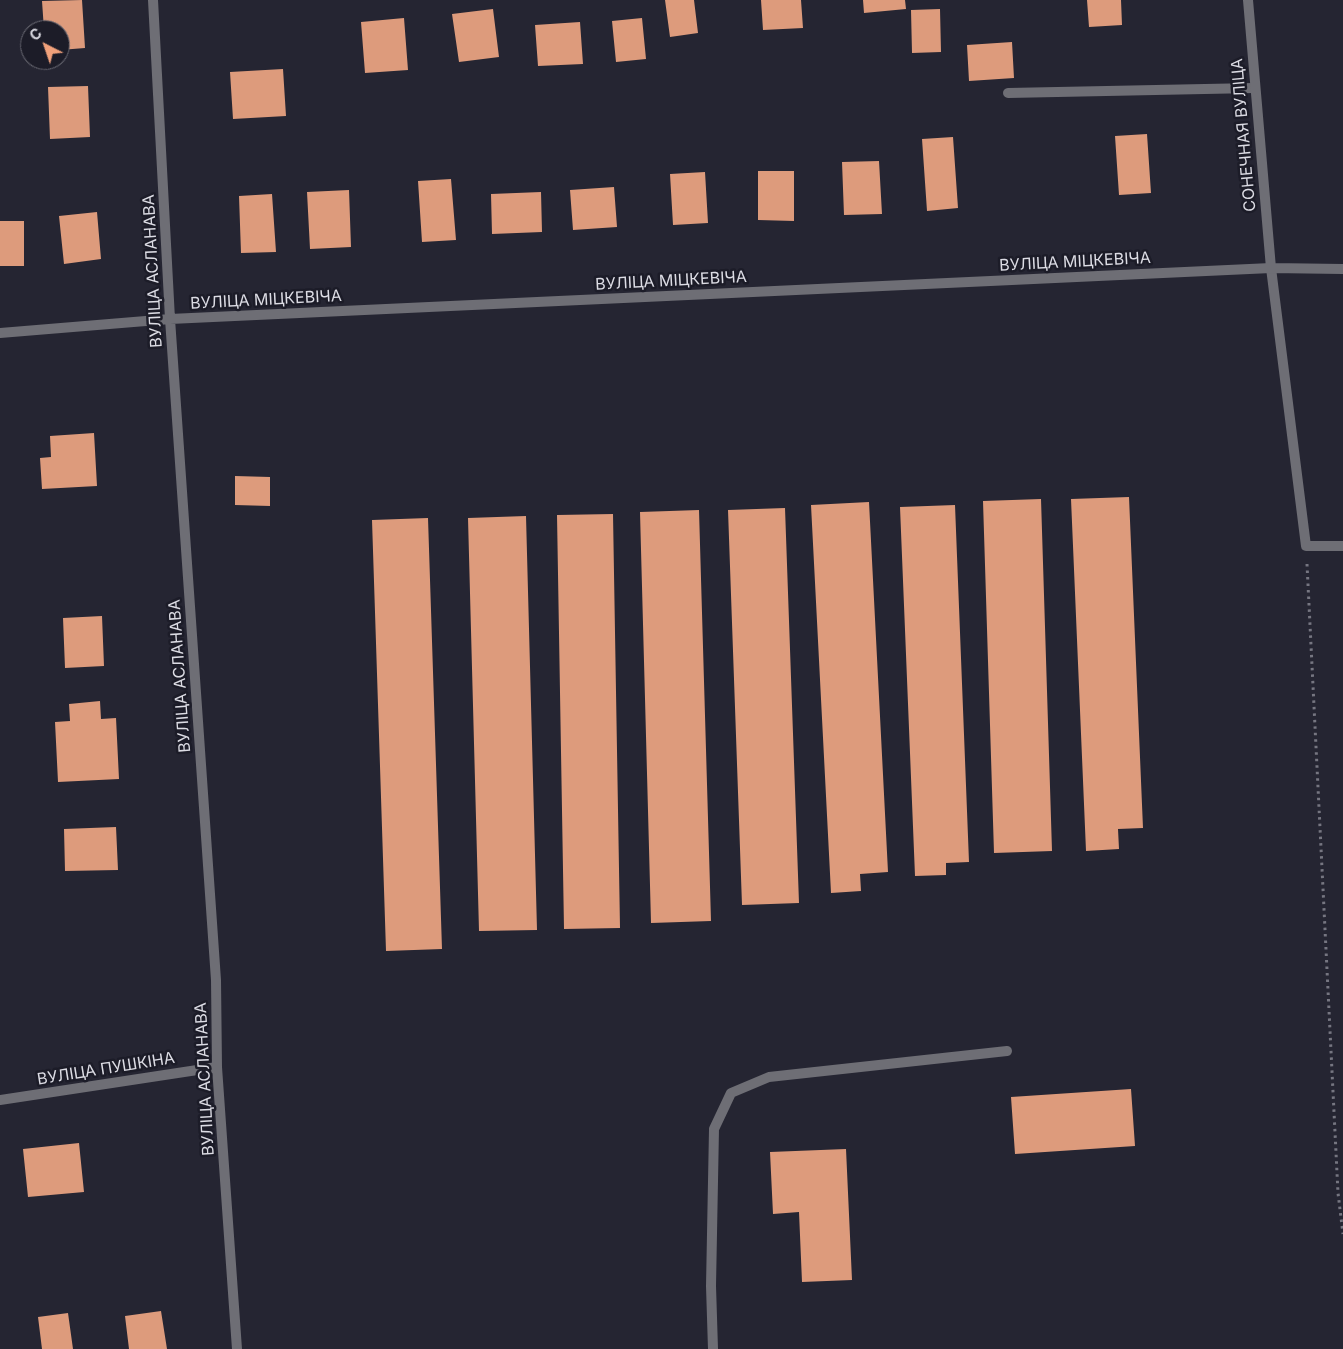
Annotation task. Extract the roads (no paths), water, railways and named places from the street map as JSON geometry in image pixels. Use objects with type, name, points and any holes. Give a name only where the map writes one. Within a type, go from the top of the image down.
[{"type":"street","name":"ВУЛІЦА АСЛАНАВА","points":[[153,0],[170,319],[215,970],[217,1067],[237,1349]]},
{"type":"street","name":"СОНЕЧНАЯ ВУЛІЦА","points":[[1248,0],[1254,88],[1271,268],[1306,546],[1343,546]]},
{"type":"street","points":[[1008,93],[1254,88]]},
{"type":"street","name":"ВУЛІЦА МІЦКЕВІЧА","points":[[0,332],[170,319],[1271,268],[1343,269]]},
{"type":"street","points":[[713,1349],[711,1286],[714,1129],[731,1093],[769,1077],[1007,1051]]},
{"type":"street","name":"ВУЛІЦА ПУШКІНА","points":[[0,1100],[217,1067]]}]
